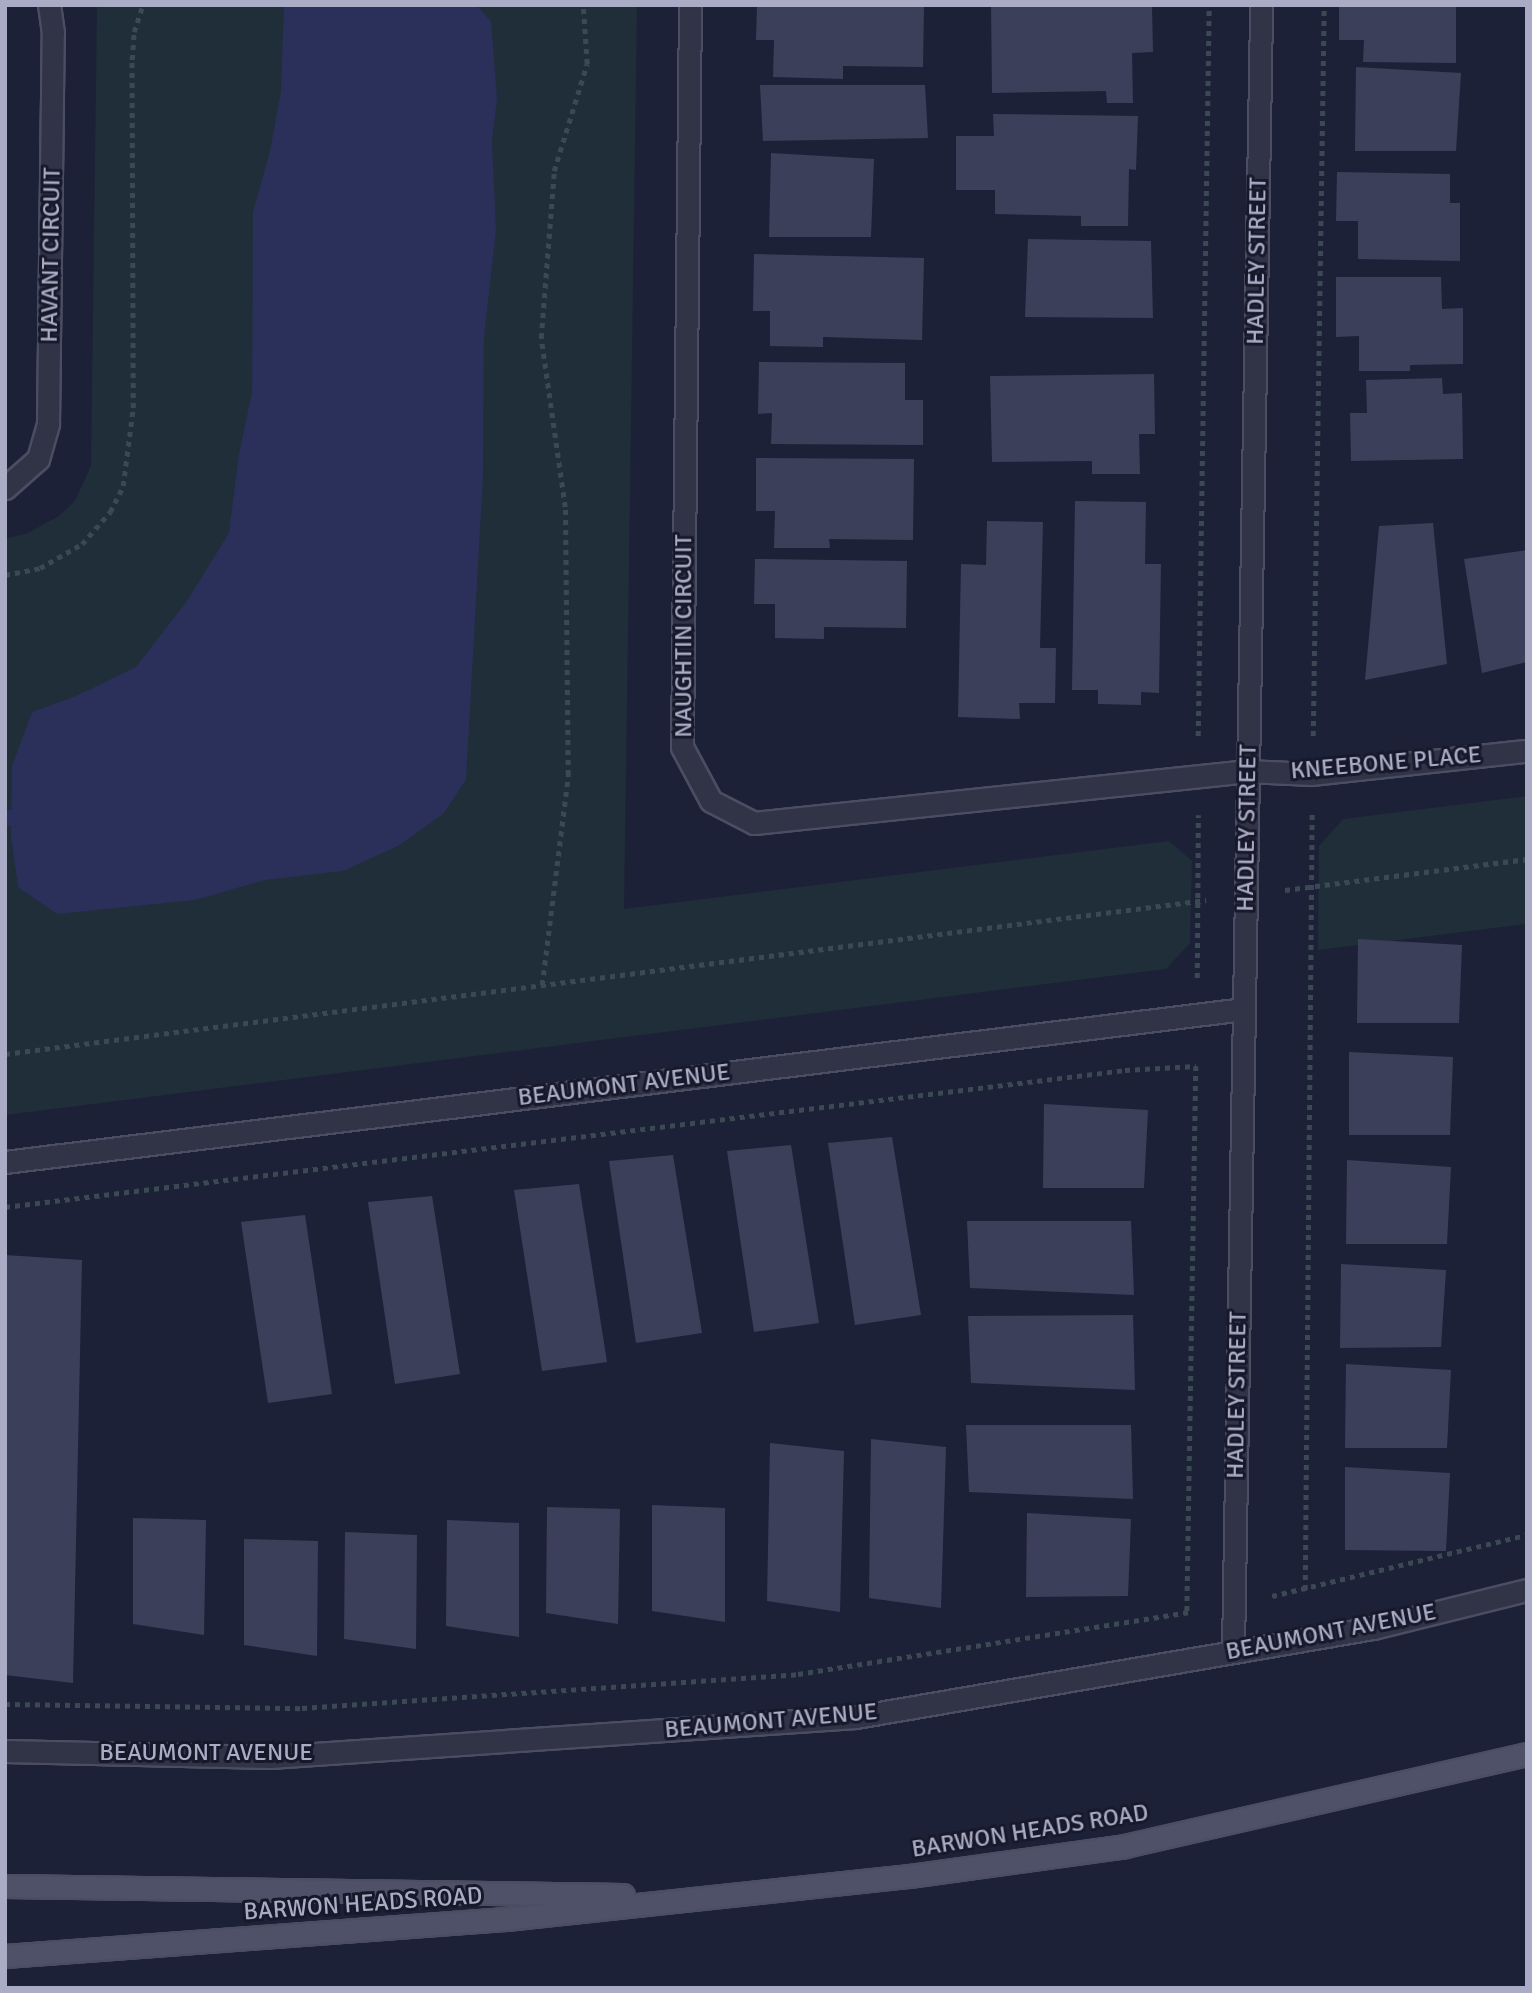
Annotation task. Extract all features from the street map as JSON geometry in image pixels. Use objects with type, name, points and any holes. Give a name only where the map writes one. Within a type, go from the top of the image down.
[{"type":"main road","name":"BARWON HEADS ROAD","points":[[5,1956],[492,1920],[911,1877],[1125,1846],[1527,1754]]},
{"type":"main road","name":"BARWON HEADS ROAD","points":[[1339,1795],[1527,1766]]},
{"type":"main road","name":"BARWON HEADS ROAD","points":[[5,1886],[725,1896]]},
{"type":"street","name":"HAVANT CIRCUIT","points":[[5,488],[38,459],[48,423],[53,33],[49,5]]},
{"type":"street","name":"NAUGHTIN CIRCUIT","points":[[690,5],[682,747],[711,800],[754,822],[1248,771]]},
{"type":"street","name":"HADLEY STREET","points":[[1233,1650],[1261,5]]},
{"type":"street","name":"KNEEBONE PLACE","points":[[1248,771],[1312,774],[1524,751]]},
{"type":"street","name":"BEAUMONT AVENUE","points":[[5,1162],[1244,1009]]},
{"type":"street","name":"BEAUMONT AVENUE","points":[[5,1751],[270,1757],[856,1717],[1373,1628],[1527,1590]]},
{"type":"path","points":[[5,575],[40,568],[82,544],[110,512],[123,485],[133,408],[132,60],[134,32],[143,5]]},
{"type":"path","points":[[542,985],[568,762],[565,507],[541,338],[554,171],[587,64],[583,5]]},
{"type":"path","points":[[1187,1612],[1209,5]]},
{"type":"path","points":[[5,1054],[1527,859]]},
{"type":"path","points":[[5,1207],[1111,1072],[1196,1066]]},
{"type":"path","points":[[5,1704],[302,1708],[799,1674],[1233,1604],[1305,1590],[1527,1535]]},
{"type":"shaded area","points":[[97,5],[637,5],[624,909],[1169,841],[1192,861],[1190,943],[1166,969],[5,1115],[5,539],[28,533],[59,516],[75,501],[91,466]]},
{"type":"shaded area","points":[[1527,796],[1527,924],[1318,950],[1319,846],[1343,819]]},
{"type":"water","points":[[284,5],[476,5],[491,21],[497,98],[492,141],[496,230],[484,337],[483,476],[466,780],[443,814],[398,846],[343,871],[265,880],[195,900],[57,914],[18,887],[11,836],[12,766],[32,712],[74,697],[136,667],[187,601],[229,533],[239,454],[252,392],[253,212],[270,151],[281,91]]},
{"type":"building","points":[[757,5],[924,5],[923,67],[843,66],[843,79],[773,77],[774,40],[756,40]]},
{"type":"building","points":[[991,5],[1152,5],[1153,52],[1132,53],[1133,103],[1107,103],[1106,91],[992,93]]},
{"type":"building","points":[[1339,5],[1456,5],[1456,63],[1363,62],[1364,40],[1339,40]]},
{"type":"building","points":[[1356,67],[1461,73],[1456,151],[1355,151]]},
{"type":"building","points":[[760,85],[925,85],[928,138],[763,141]]},
{"type":"building","points":[[993,114],[1138,116],[1136,170],[1129,169],[1128,226],[1081,226],[1081,216],[995,214],[995,190],[956,190],[956,136],[994,136]]},
{"type":"building","points":[[771,153],[874,159],[871,237],[769,237]]},
{"type":"building","points":[[1337,172],[1450,174],[1450,203],[1460,203],[1460,261],[1358,259],[1358,221],[1336,221]]},
{"type":"building","points":[[1028,239],[1151,241],[1153,318],[1025,317]]},
{"type":"building","points":[[754,254],[924,258],[922,340],[823,337],[823,347],[770,346],[770,311],[753,311]]},
{"type":"building","points":[[1336,277],[1441,277],[1442,309],[1463,308],[1463,364],[1410,365],[1410,371],[1359,371],[1359,336],[1336,337]]},
{"type":"building","points":[[759,362],[905,363],[905,400],[923,400],[923,445],[771,444],[772,413],[758,414]]},
{"type":"building","points":[[1154,374],[1155,434],[1139,434],[1140,474],[1092,474],[1092,461],[992,462],[990,376]]},
{"type":"building","points":[[1442,378],[1443,394],[1462,393],[1463,459],[1351,461],[1350,413],[1367,413],[1366,380]]},
{"type":"building","points":[[756,458],[914,459],[913,540],[829,539],[830,548],[774,548],[775,511],[756,511]]},
{"type":"building","points":[[1075,501],[1146,502],[1145,564],[1161,564],[1159,693],[1141,692],[1141,705],[1098,704],[1098,690],[1072,690]]},
{"type":"building","points":[[987,521],[1043,522],[1040,648],[1056,648],[1055,703],[1019,703],[1020,719],[958,717],[961,564],[986,565]]},
{"type":"building","points":[[1433,523],[1447,664],[1365,680],[1379,526]]},
{"type":"building","points":[[1527,550],[1527,662],[1482,673],[1464,559]]},
{"type":"building","points":[[755,559],[907,561],[906,628],[824,627],[824,639],[775,638],[775,604],[754,604]]},
{"type":"building","points":[[1358,939],[1462,945],[1459,1023],[1357,1023]]},
{"type":"building","points":[[1349,1052],[1453,1057],[1450,1135],[1349,1135]]},
{"type":"building","points":[[1044,1104],[1148,1110],[1144,1188],[1043,1188]]},
{"type":"building","points":[[892,1137],[921,1315],[855,1325],[828,1143]]},
{"type":"building","points":[[791,1145],[819,1323],[754,1332],[727,1151]]},
{"type":"building","points":[[673,1155],[702,1333],[636,1343],[609,1161]]},
{"type":"building","points":[[1347,1160],[1451,1167],[1447,1244],[1346,1244]]},
{"type":"building","points":[[579,1184],[607,1362],[542,1371],[514,1190]]},
{"type":"building","points":[[432,1196],[460,1374],[395,1384],[368,1202]]},
{"type":"building","points":[[305,1215],[332,1394],[268,1403],[241,1222]]},
{"type":"building","points":[[967,1221],[1131,1221],[1134,1295],[970,1288]]},
{"type":"building","points":[[5,1255],[82,1260],[73,1683],[5,1675]]},
{"type":"building","points":[[1341,1264],[1446,1270],[1441,1347],[1340,1348]]},
{"type":"building","points":[[1133,1315],[1135,1390],[971,1383],[968,1316]]},
{"type":"building","points":[[1346,1364],[1451,1370],[1447,1448],[1345,1448]]},
{"type":"building","points":[[966,1425],[1131,1425],[1133,1499],[969,1492]]},
{"type":"building","points":[[871,1439],[946,1447],[941,1608],[869,1598]]},
{"type":"building","points":[[770,1443],[844,1451],[840,1612],[767,1601]]},
{"type":"building","points":[[1345,1467],[1450,1473],[1446,1551],[1345,1550]]},
{"type":"building","points":[[652,1505],[725,1508],[725,1622],[652,1611]]},
{"type":"building","points":[[547,1507],[620,1509],[618,1624],[546,1613]]},
{"type":"building","points":[[1027,1513],[1131,1519],[1128,1596],[1026,1597]]},
{"type":"building","points":[[133,1518],[206,1520],[204,1635],[133,1624]]},
{"type":"building","points":[[447,1520],[519,1523],[519,1637],[446,1626]]},
{"type":"building","points":[[345,1532],[417,1535],[416,1649],[344,1639]]},
{"type":"building","points":[[244,1539],[318,1541],[317,1656],[244,1645]]},
{"type":"waterway","points":[[5,818],[33,817]]}]
